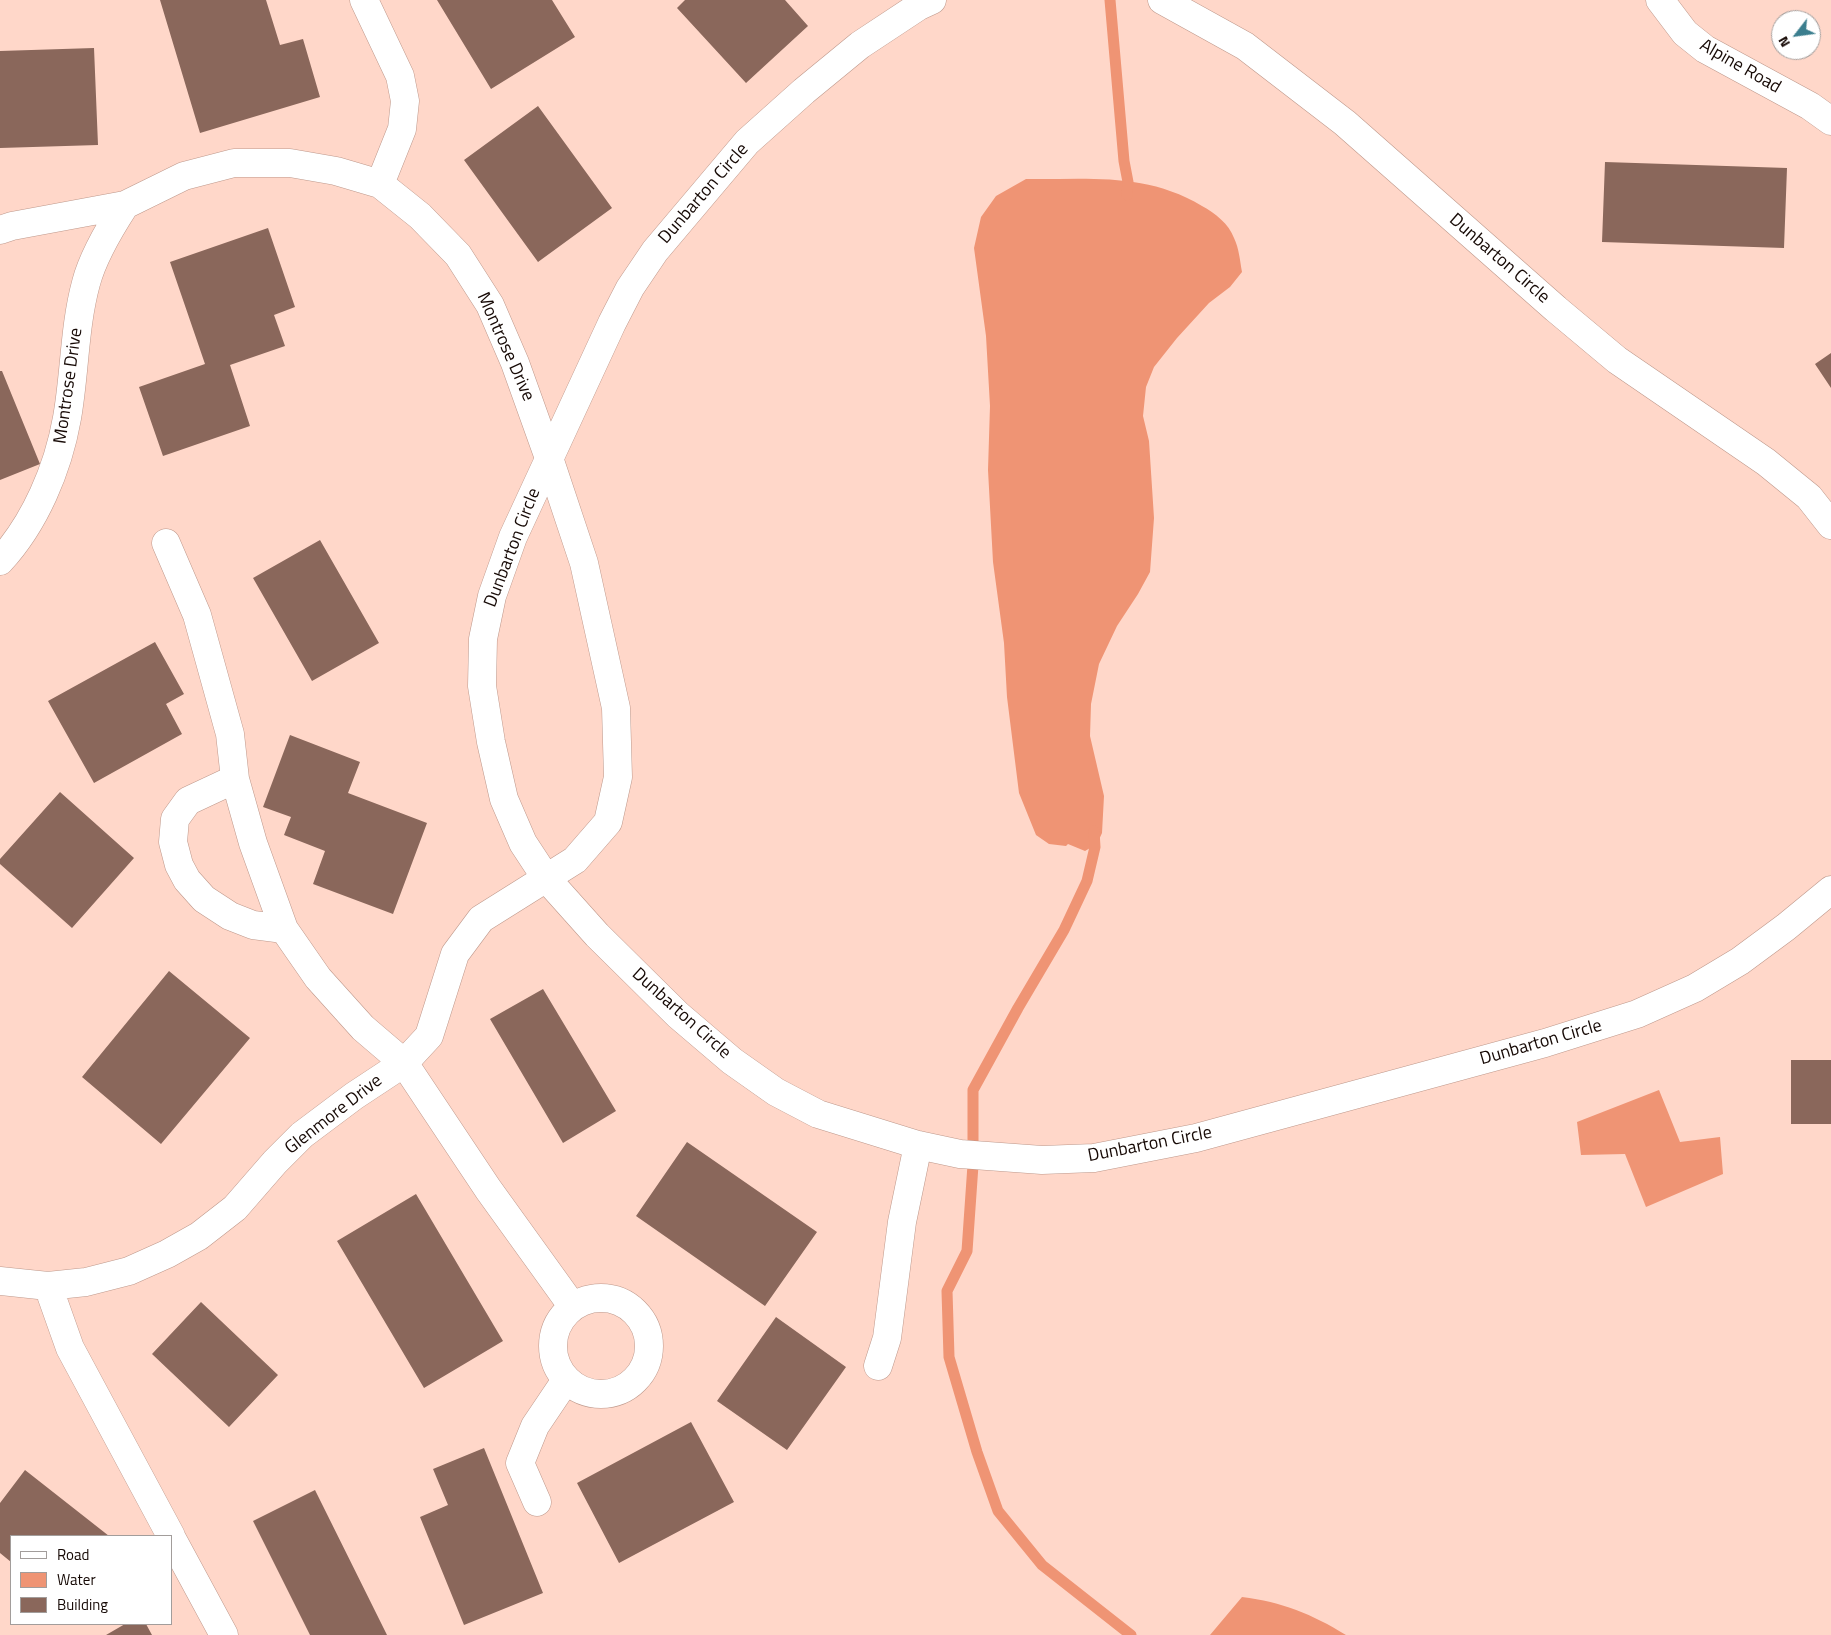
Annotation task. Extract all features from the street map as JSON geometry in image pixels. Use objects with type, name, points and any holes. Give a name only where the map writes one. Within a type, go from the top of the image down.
[{"type":"street","points":[[364,0],[400,76],[405,101],[402,129],[380,184]]},
{"type":"street","name":"Dunbarton Circle","points":[[1162,0],[1245,46],[1337,117],[1616,360],[1766,462],[1810,497],[1831,525]]},
{"type":"street","name":"Alpine Road","points":[[1660,0],[1685,32],[1705,49],[1810,106],[1831,121]]},
{"type":"street","name":"Dunbarton Circle","points":[[923,2],[860,45],[804,91],[754,136],[655,251],[630,288],[612,323],[513,537],[492,596],[483,639],[482,686],[491,742],[504,799],[523,843],[546,878],[597,935],[637,975],[678,1015],[732,1061],[776,1092],[818,1114],[918,1145],[960,1154],[1042,1160],[1094,1158],[1196,1138],[1545,1043],[1637,1014],[1695,988],[1747,955],[1831,890]]},
{"type":"street","name":"Montrose Drive","points":[[0,230],[12,226],[125,205],[184,176],[234,163],[290,163],[336,171],[380,184],[420,216],[458,255],[490,305],[515,362],[549,458],[584,564],[616,708],[618,777],[608,822],[575,860],[546,878]]},
{"type":"street","name":"Montrose Drive","points":[[0,561],[13,547],[37,507],[58,456],[67,419],[80,310],[86,281],[107,233],[125,205]]},
{"type":"street","points":[[166,543],[197,615],[230,734],[234,779],[253,843],[284,929],[318,978],[363,1028],[404,1063],[488,1189],[572,1307]]},
{"type":"street","points":[[234,779],[188,801],[175,819],[173,842],[179,865],[187,880],[204,899],[230,916],[253,925],[284,929]]},
{"type":"street","name":"Glenmore Drive","points":[[0,1281],[48,1286],[86,1282],[129,1271],[199,1236],[235,1208],[274,1162],[302,1136],[354,1096],[404,1063],[429,1036],[455,954],[476,926],[482,919],[546,878]]},
{"type":"street","points":[[878,1366],[887,1338],[902,1222],[918,1145]]},
{"type":"street","points":[[48,1286],[70,1348],[170,1535]]},
{"type":"street","points":[[601,1297],[616,1300],[630,1307],[640,1318],[647,1332],[649,1347],[646,1362],[639,1376],[628,1386],[612,1393],[596,1394],[580,1390],[566,1380],[556,1366],[552,1350],[553,1334],[560,1318],[572,1307],[586,1300],[601,1297]]},
{"type":"street","points":[[537,1502],[520,1463],[534,1426],[566,1380]]},
{"type":"street","points":[[172,1538],[224,1635]]},
{"type":"water","points":[[1026,179],[1116,180],[1138,183],[1181,195],[1212,212],[1229,228],[1237,246],[1242,272],[1230,287],[1209,303],[1177,338],[1154,367],[1146,387],[1143,416],[1149,441],[1154,518],[1150,572],[1117,626],[1099,664],[1091,704],[1090,736],[1104,796],[1102,833],[1097,844],[1085,851],[1068,844],[1066,846],[1049,844],[1036,835],[1019,793],[1007,697],[1004,643],[993,562],[988,470],[990,406],[986,336],[974,248],[981,217],[996,196]]},
{"type":"water","points":[[1659,1090],[1680,1142],[1720,1137],[1723,1174],[1646,1207],[1625,1154],[1581,1155],[1577,1122]]},
{"type":"water","points":[[1242,1597],[1270,1602],[1296,1610],[1346,1635],[1210,1635]]},
{"type":"building","points":[[160,0],[266,0],[280,45],[303,39],[320,97],[200,133]]},
{"type":"building","points":[[437,0],[552,0],[575,37],[491,89]]},
{"type":"building","points":[[685,0],[785,0],[808,26],[746,83],[677,8]]},
{"type":"building","points":[[94,48],[98,145],[0,148],[0,51]]},
{"type":"building","points":[[538,106],[612,208],[538,262],[464,160]]},
{"type":"building","points":[[1605,162],[1787,168],[1784,248],[1602,242]]},
{"type":"building","points":[[268,228],[295,307],[274,315],[285,346],[230,365],[250,426],[163,456],[139,387],[205,364],[170,262]]},
{"type":"building","points":[[1831,353],[1831,388],[1815,364]]},
{"type":"building","points":[[0,371],[2,371],[40,464],[0,480]]},
{"type":"building","points":[[320,540],[379,643],[312,681],[253,578]]},
{"type":"building","points":[[155,642],[184,694],[166,704],[182,734],[94,783],[48,701]]},
{"type":"building","points":[[290,735],[360,762],[348,793],[427,823],[393,914],[313,884],[325,851],[284,835],[291,817],[263,807]]},
{"type":"building","points":[[60,792],[134,858],[72,928],[0,864],[0,859]]},
{"type":"building","points":[[169,971],[250,1038],[161,1144],[82,1077]]},
{"type":"building","points":[[543,989],[616,1111],[563,1143],[490,1019]]},
{"type":"building","points":[[1791,1060],[1831,1060],[1831,1124],[1791,1124]]},
{"type":"building","points":[[687,1142],[817,1232],[765,1306],[636,1216]]},
{"type":"building","points":[[416,1194],[503,1341],[424,1388],[337,1241]]},
{"type":"building","points":[[201,1302],[278,1375],[229,1427],[152,1354]]},
{"type":"building","points":[[776,1317],[846,1367],[787,1450],[717,1401]]},
{"type":"building","points":[[691,1422],[734,1502],[619,1563],[577,1483]]},
{"type":"building","points":[[484,1448],[543,1593],[464,1625],[420,1517],[448,1505],[433,1469]]},
{"type":"building","points":[[25,1470],[108,1535],[10,1535],[10,1561],[0,1553],[0,1503]]},
{"type":"building","points":[[315,1490],[387,1635],[310,1635],[253,1521]]},
{"type":"building","points":[[123,1625],[147,1625],[152,1635],[106,1635]]},
{"type":"waterway","points":[[1110,0],[1124,161],[1128,182],[1127,195]]},
{"type":"waterway","points":[[1094,831],[1095,847],[1087,881],[1064,930],[973,1090],[973,1165],[967,1251],[947,1291],[949,1357],[977,1452],[998,1511],[1042,1565],[1131,1635]]}]
